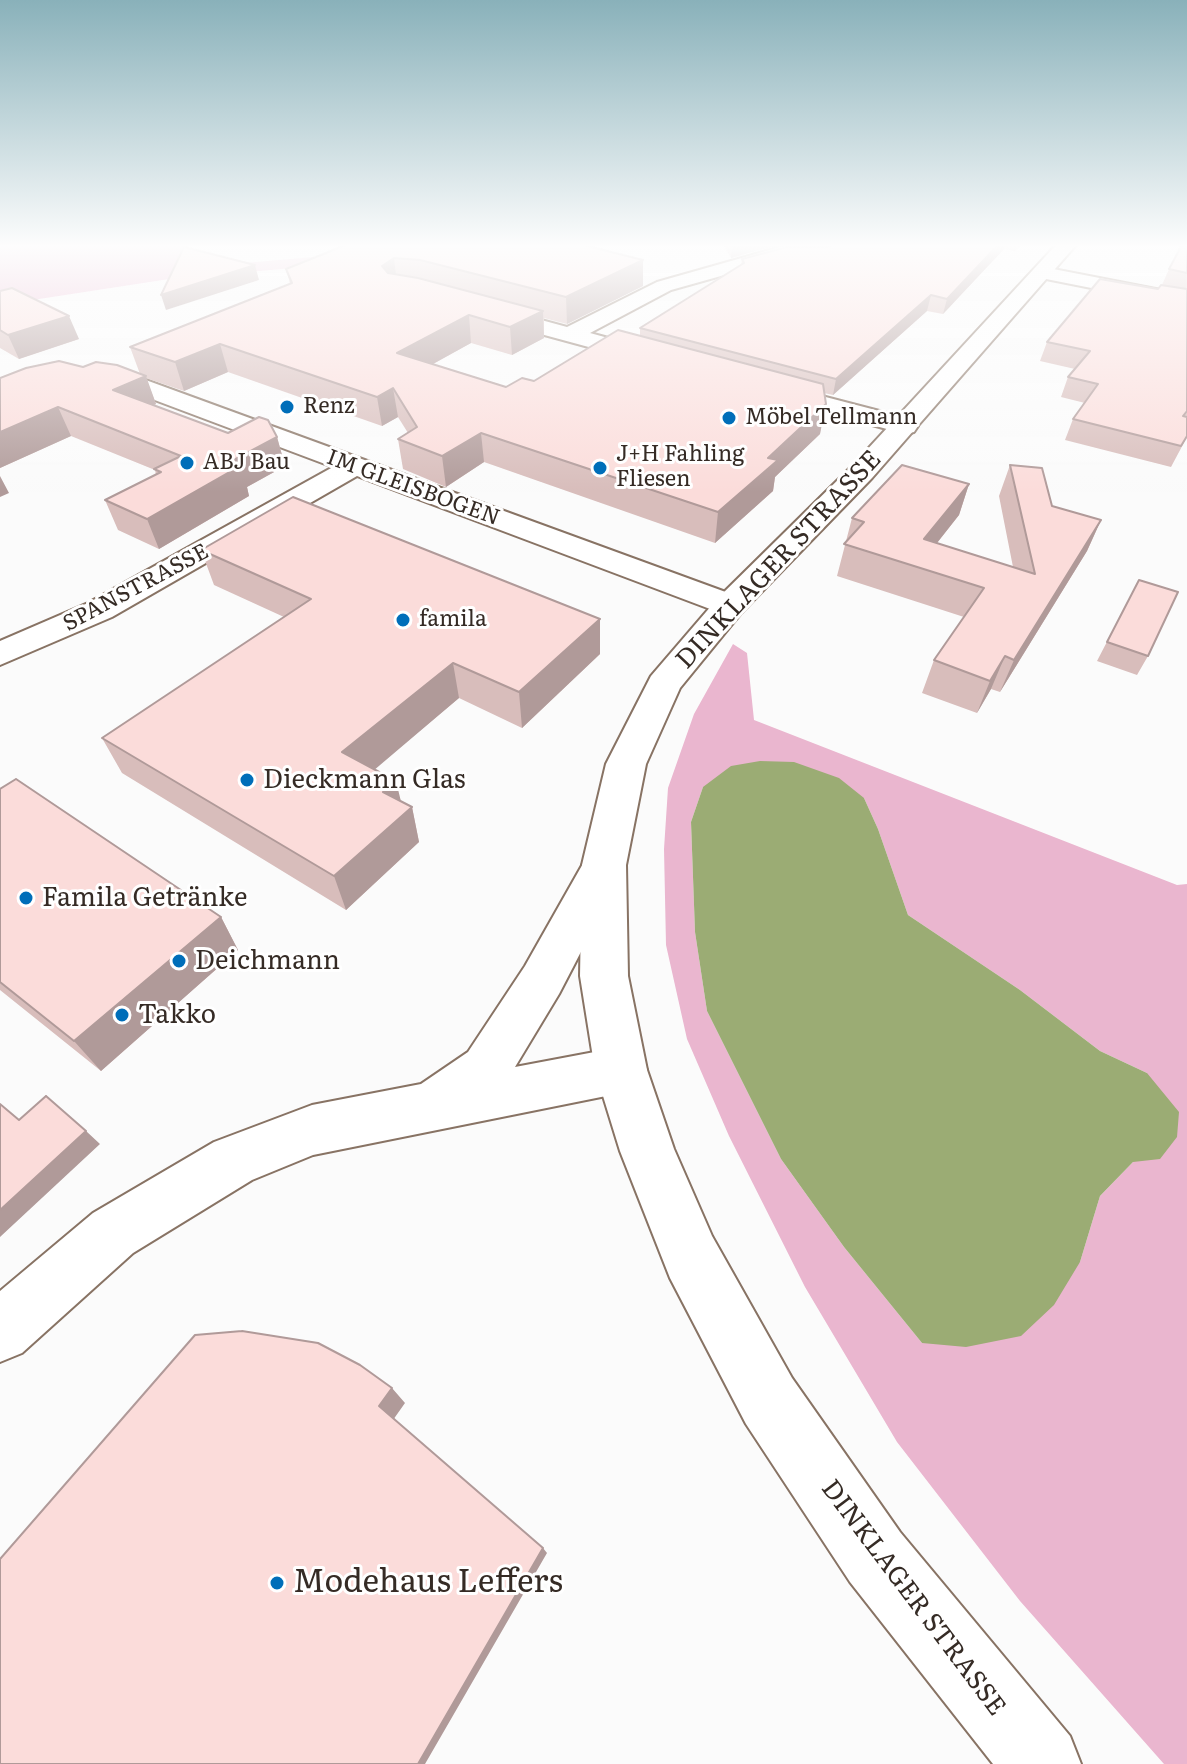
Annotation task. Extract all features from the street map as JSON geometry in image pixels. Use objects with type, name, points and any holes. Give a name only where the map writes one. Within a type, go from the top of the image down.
[{"type":"street","points":[[541,327],[671,363]]},
{"type":"street","points":[[569,335],[584,327]]},
{"type":"street","name":"DINKLAGER STRASSE","points":[[994,327],[905,426],[730,605],[664,684],[626,764],[604,865],[604,976],[621,1070],[647,1151],[691,1257],[769,1401],[875,1557],[1042,1764]]},
{"type":"street","name":"IM GLEISBOGEN","points":[[0,394],[70,379],[100,378],[134,384],[730,605]]},
{"type":"street","points":[[745,383],[905,426]]},
{"type":"street","name":"SPANSTRASSE","points":[[0,654],[100,610],[353,467]]},
{"type":"street","points":[[429,1107],[486,1068],[542,980],[604,865]]},
{"type":"street","points":[[2,1324],[113,1233],[233,1161],[312,1130],[621,1070]]},
{"type":"shaded area","points":[[733,644],[747,653],[754,720],[1177,885],[1187,884],[1187,1764],[1164,1764],[1020,1601],[897,1442],[805,1287],[729,1136],[687,1039],[666,945],[664,849],[668,788],[694,714]],"holes":[[[703,787],[864,798],[908,915],[1020,990],[1100,1051],[1147,1073],[1133,1162],[1100,1196],[1080,1262],[922,1343],[844,1247],[781,1159],[707,1011],[695,932],[691,822]]]},
{"type":"shaded area","points":[[760,761],[794,762],[839,778],[864,798],[908,915],[1020,990],[1100,1051],[1147,1073],[1179,1112],[1177,1137],[1160,1159],[1133,1162],[1100,1196],[1080,1262],[1054,1305],[1021,1336],[966,1347],[922,1343],[844,1247],[781,1159],[707,1011],[695,932],[691,822],[703,787],[731,766]]},
{"type":"building","points":[[0,327],[33,327],[8,335]]},
{"type":"building","points":[[180,327],[446,327],[397,353],[506,387],[522,378],[534,381],[618,330],[823,384],[826,404],[768,458],[778,460],[718,512],[481,433],[442,456],[398,439],[417,427],[393,388],[377,397],[220,344],[175,362],[130,347]]},
{"type":"building","points":[[641,327],[894,327],[836,379]]},
{"type":"building","points":[[1059,327],[1187,327],[1187,411],[1183,416],[1187,417],[1187,436],[1181,446],[1073,419],[1098,384],[1068,377],[1090,351],[1047,342]]},
{"type":"building","points":[[59,361],[83,367],[96,362],[117,365],[146,376],[113,390],[228,433],[259,417],[268,420],[277,437],[230,462],[240,466],[147,519],[105,500],[161,472],[154,469],[181,456],[58,407],[0,432],[0,378],[26,368]]},
{"type":"building","points":[[902,465],[969,484],[924,539],[1035,574],[1010,465],[1042,468],[1052,506],[1101,520],[1014,660],[1005,656],[990,681],[934,660],[984,588],[844,544],[864,522],[852,518]]},
{"type":"building","points":[[293,497],[600,619],[519,692],[453,663],[342,752],[396,781],[383,792],[412,807],[334,876],[102,738],[311,599],[201,550]]},
{"type":"building","points":[[1139,580],[1178,592],[1148,656],[1107,642]]},
{"type":"building","points":[[16,779],[221,917],[74,1041],[0,982],[0,789]]},
{"type":"building","points":[[46,1096],[86,1131],[0,1210],[0,1104],[19,1120]]},
{"type":"building","name":"Modehaus Leffers","points":[[242,1331],[318,1343],[360,1365],[392,1388],[379,1406],[543,1548],[418,1764],[0,1764],[0,1559],[195,1335]]},
{"type":"place","name":"Renz","points":[[287,407]]},
{"type":"place","name":"Möbel Tellmann","points":[[729,418]]},
{"type":"place","name":"ABJ Bau","points":[[187,463]]},
{"type":"place","name":"J+H Fahling Fliesen","points":[[600,468]]},
{"type":"place","name":"famila","points":[[403,620]]},
{"type":"place","name":"Dieckmann Glas","points":[[247,780]]},
{"type":"place","name":"Famila Getränke","points":[[26,898]]},
{"type":"place","name":"Deichmann","points":[[179,961]]},
{"type":"place","name":"Takko","points":[[122,1015]]},
{"type":"place","name":"Modehaus Leffers","points":[[277,1583]]}]
